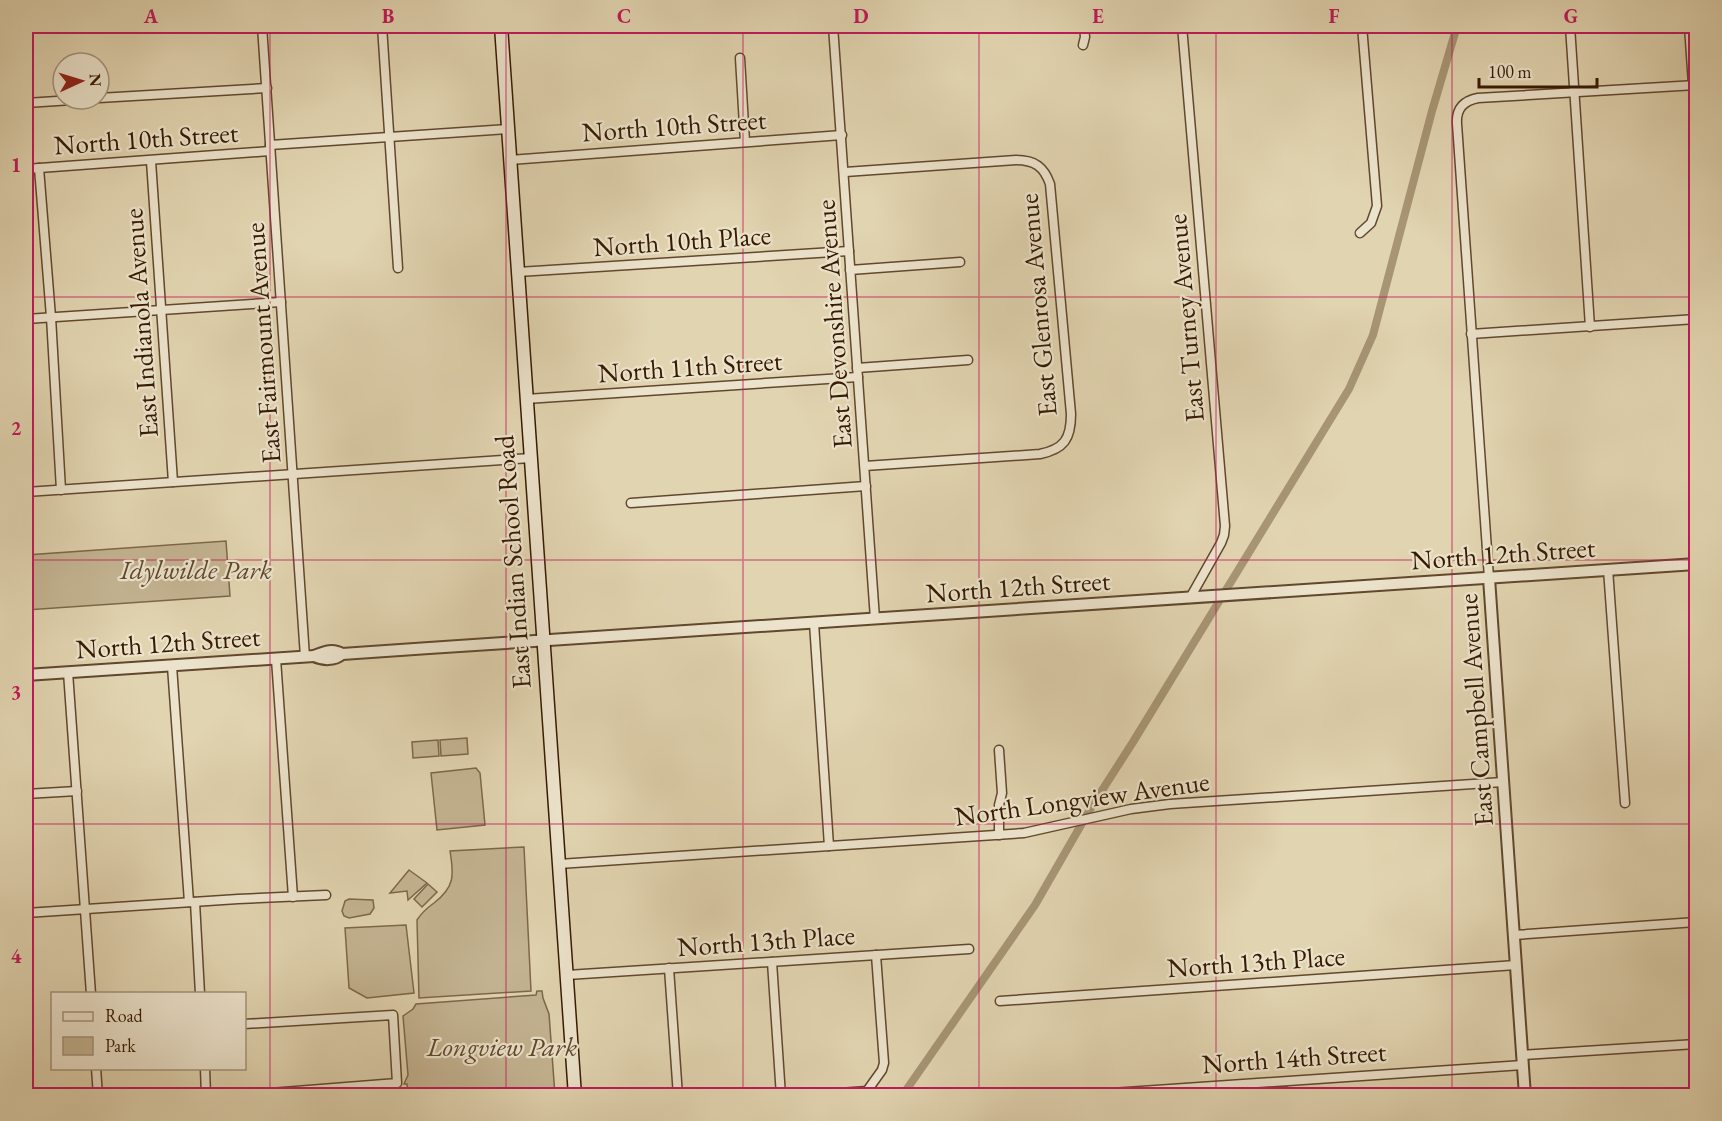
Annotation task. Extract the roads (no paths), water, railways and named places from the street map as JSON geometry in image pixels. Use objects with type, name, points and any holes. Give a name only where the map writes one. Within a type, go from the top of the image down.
[{"type":"main road","name":"East Indian School Road","points":[[501,26],[575,1095]]},
{"type":"street","name":"East Fairmount Avenue","points":[[262,26],[280,302],[309,656]]},
{"type":"street","points":[[382,26],[398,268]]},
{"type":"street","name":"East Devonshire Avenue","points":[[833,26],[875,619]]},
{"type":"street","points":[[1083,26],[1083,45]]},
{"type":"street","name":"East Turney Avenue","points":[[1182,26],[1225,526],[1221,543],[1190,598]]},
{"type":"street","points":[[1360,233],[1371,223],[1377,206],[1362,26]]},
{"type":"street","points":[[1570,26],[1590,327]]},
{"type":"street","points":[[1689,26],[1695,85],[1696,129]]},
{"type":"street","points":[[740,58],[745,142]]},
{"type":"street","points":[[1575,93],[1695,85]]},
{"type":"street","points":[[111,97],[267,88]]},
{"type":"street","name":"East Campbell Avenue","points":[[1525,1095],[1456,116],[1460,107],[1473,99],[1575,93]]},
{"type":"street","points":[[26,103],[51,101]]},
{"type":"street","name":"North 10th Street","points":[[26,169],[151,161],[389,136],[508,129]]},
{"type":"street","name":"North 10th Street","points":[[510,160],[842,135]]},
{"type":"street","name":"East Glenrosa Avenue","points":[[844,172],[1016,160],[1040,165],[1050,184],[1069,391],[1071,425],[1065,442],[1059,448],[1040,454],[865,466]]},
{"type":"street","name":"East Indianola Avenue","points":[[151,161],[173,482]]},
{"type":"street","points":[[39,168],[61,489]]},
{"type":"street","name":"North 10th Place","points":[[518,272],[849,251]]},
{"type":"street","points":[[850,270],[960,262]]},
{"type":"street","points":[[26,319],[280,302]]},
{"type":"street","points":[[1471,334],[1696,319]]},
{"type":"street","name":"North 11th Street","points":[[526,399],[857,372],[968,360]]},
{"type":"street","points":[[26,492],[531,458]]},
{"type":"street","points":[[632,503],[866,486]]},
{"type":"street","name":"North 12th Street","points":[[26,675],[276,659],[309,656],[324,651],[336,651],[342,654],[1696,564]]},
{"type":"street","points":[[1608,569],[1625,803]]},
{"type":"street","points":[[814,623],[830,846]]},
{"type":"street","points":[[276,659],[293,897]]},
{"type":"street","points":[[172,666],[200,992]]},
{"type":"street","points":[[68,672],[91,992]]},
{"type":"street","points":[[999,750],[1002,793],[999,805],[999,835]]},
{"type":"street","name":"North Longview Avenue","points":[[559,864],[1024,833],[1131,809],[1170,804],[1503,782]]},
{"type":"street","points":[[26,794],[77,791]]},
{"type":"street","points":[[26,913],[326,895]]},
{"type":"street","points":[[1514,935],[1696,922]]},
{"type":"street","name":"North 13th Place","points":[[567,975],[969,950]]},
{"type":"street","points":[[798,1095],[867,1091],[882,1070],[884,1063],[876,955]]},
{"type":"street","points":[[772,962],[781,1095]]},
{"type":"street","name":"North 13th Place","points":[[1000,1001],[1516,966]]},
{"type":"street","points":[[669,969],[678,1095]]},
{"type":"street","points":[[232,1095],[397,1083],[393,1015],[246,1024]]},
{"type":"street","name":"North 14th Street","points":[[1068,1095],[1523,1060],[1696,1044]]},
{"type":"street","points":[[96,1070],[98,1095]]},
{"type":"street","points":[[205,1070],[206,1095]]},
{"type":"waterway","points":[[902,1096],[1035,905],[1092,806],[1349,389],[1373,335],[1432,111],[1457,26]]},
{"type":"park label","name":"Idylwilde Park","points":[[196,570]]},
{"type":"park label","name":"Longview Park","points":[[502,1047]]}]
